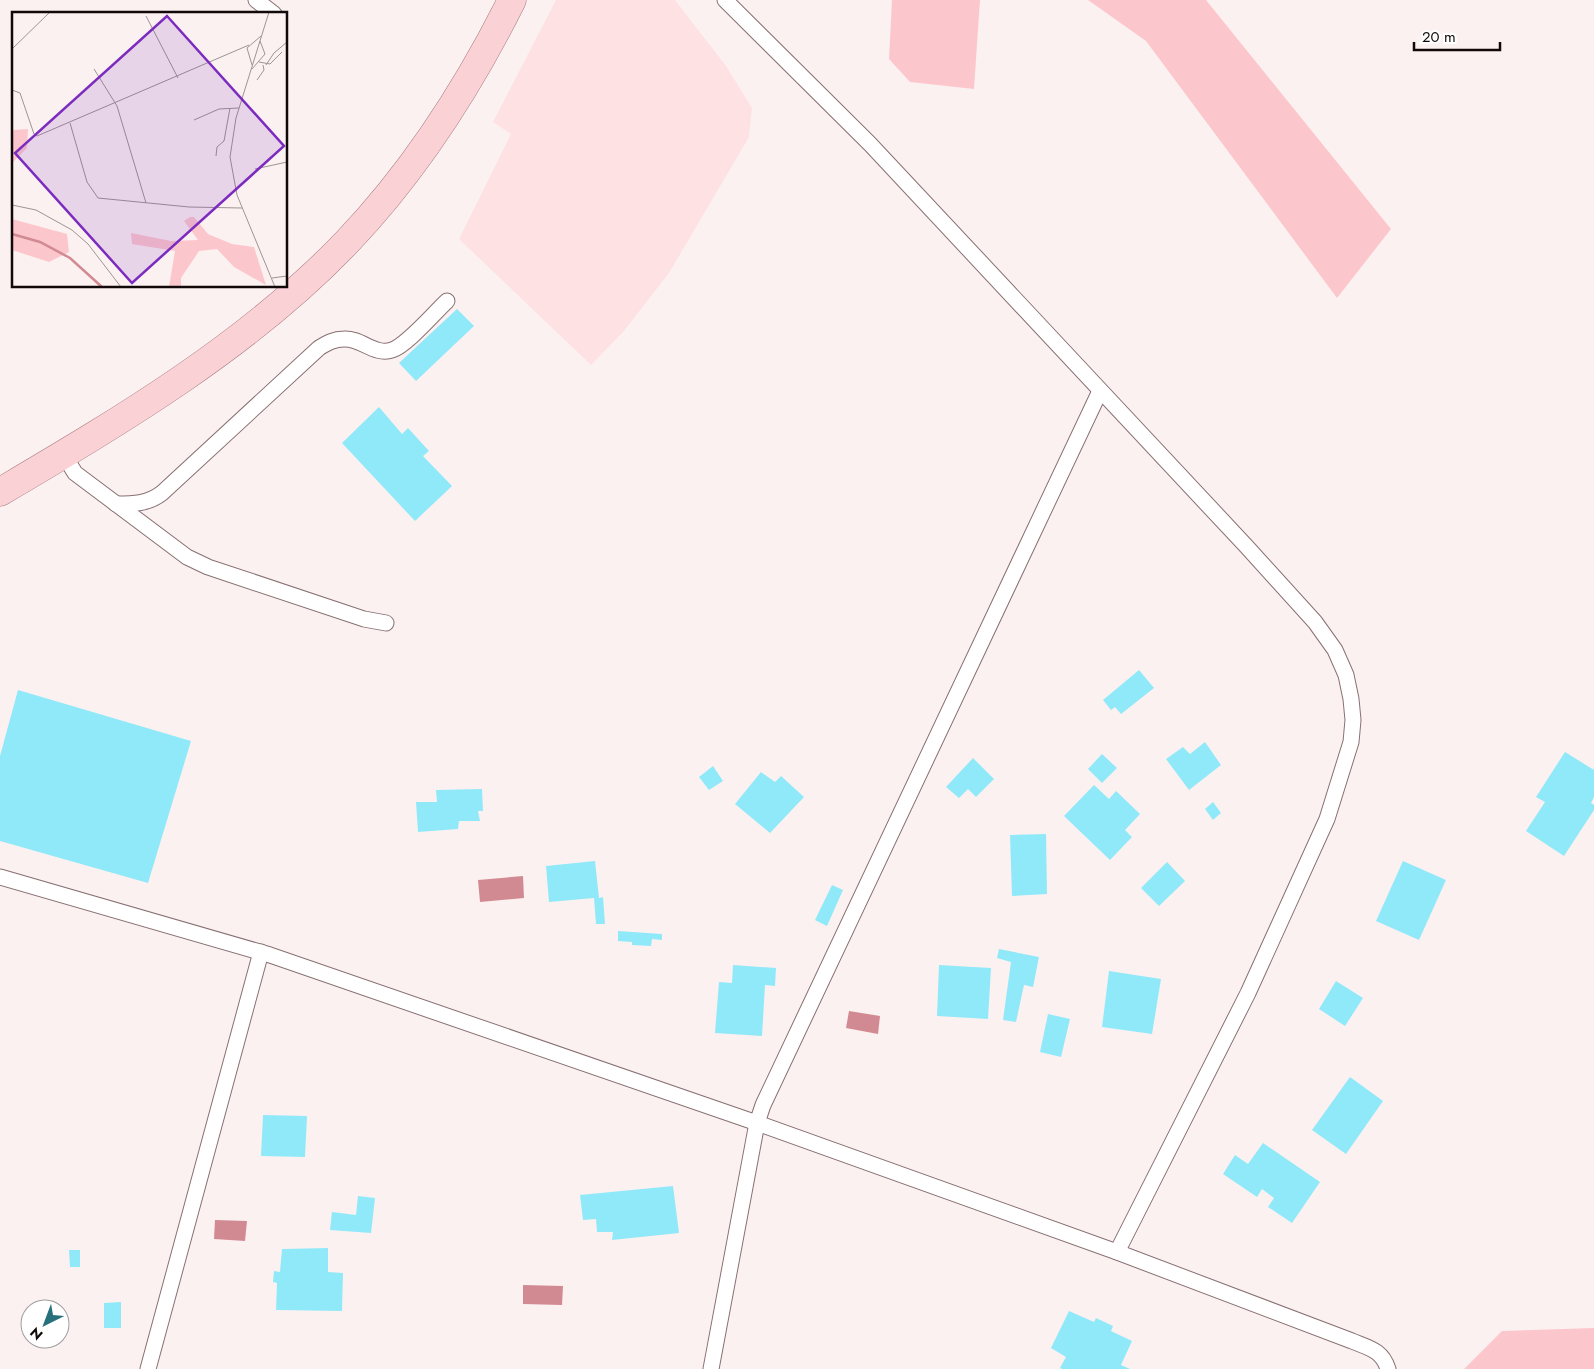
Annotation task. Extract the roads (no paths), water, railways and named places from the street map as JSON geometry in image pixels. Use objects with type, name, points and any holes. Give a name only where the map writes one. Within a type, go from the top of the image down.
[{"type":"main road","points":[[0,492],[128,415],[240,338],[280,305],[346,244],[399,183],[428,143],[484,54],[512,0]]},
{"type":"lane","points":[[256,0],[271,12]]},
{"type":"lane","points":[[725,0],[870,144],[1247,547],[1315,622],[1335,650],[1346,675],[1353,720],[1348,751],[1328,819],[1248,993],[1117,1252]]},
{"type":"lane","points":[[116,504],[136,504],[154,499],[162,493],[319,348],[332,340],[346,338],[382,351],[392,350],[404,343],[447,301]]},
{"type":"lane","points":[[711,1369],[756,1123],[763,1105],[1100,391]]},
{"type":"lane","points":[[64,454],[76,473],[187,557],[208,567],[364,620],[386,624]]},
{"type":"lane","points":[[0,877],[260,952],[756,1123],[1117,1252],[1367,1347],[1384,1358],[1388,1369]]},
{"type":"lane","points":[[148,1369],[260,952]]}]
